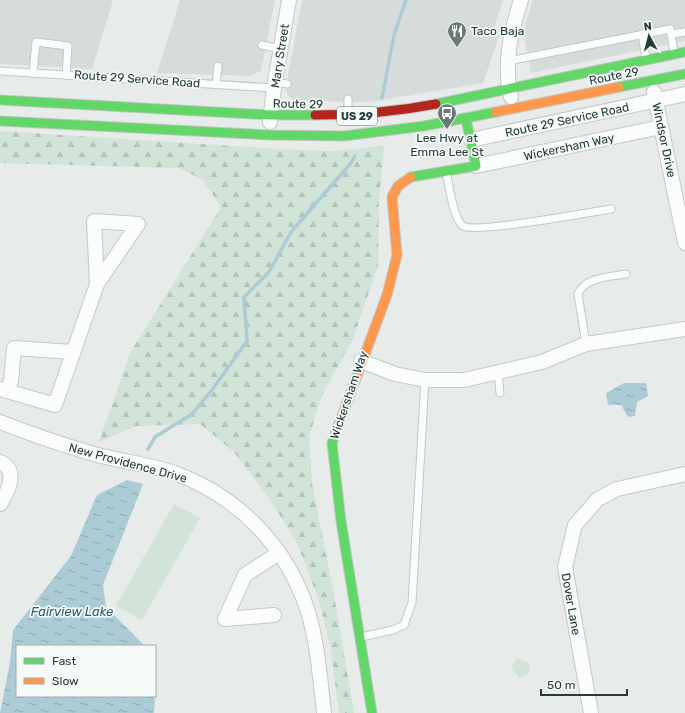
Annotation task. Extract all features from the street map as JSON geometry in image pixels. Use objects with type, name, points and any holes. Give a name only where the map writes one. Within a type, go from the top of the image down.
[{"type":"main road","name":"Route 29","points":[[0,100],[271,115],[348,116],[401,111],[509,90],[685,52]]},
{"type":"main road","name":"Route 29","points":[[0,121],[269,135],[344,136],[371,134],[466,119],[685,74]]},
{"type":"main road","points":[[466,119],[476,166]]},
{"type":"main road","name":"Wickersham Way","points":[[372,713],[341,521],[332,443],[361,361],[388,295],[397,255],[392,197],[398,186],[412,177],[476,166]]},
{"type":"street","name":"Mary Street","points":[[269,135],[271,115],[279,85],[280,49],[289,0]]},
{"type":"street","points":[[514,109],[509,90],[508,61],[510,36],[521,0]]},
{"type":"street","name":"Windsor Drive","points":[[646,61],[656,100],[685,243]]},
{"type":"street","name":"Route 29 Service Road","points":[[471,140],[685,94]]},
{"type":"street","name":"Wickersham Way","points":[[476,166],[661,127]]},
{"type":"street","points":[[73,352],[14,348],[11,381],[4,390],[55,405],[97,284],[138,224],[94,221],[97,284]]},
{"type":"street","points":[[361,361],[395,374],[425,380],[464,380],[542,362],[586,344],[685,329]]},
{"type":"street","name":"New Providence Drive","points":[[0,422],[68,447],[176,474],[200,484],[220,495],[238,508],[259,528],[279,553],[300,590],[314,635],[324,713]]},
{"type":"street","points":[[0,462],[6,465],[10,474],[10,484],[7,493],[0,504]]},
{"type":"street","name":"Dover Lane","points":[[591,713],[565,567],[575,525],[598,499],[617,489],[685,474]]},
{"type":"street","points":[[274,615],[225,619],[245,576],[279,553]]},
{"type":"lane","points":[[508,61],[670,28],[675,54]]},
{"type":"lane","points":[[671,34],[685,32]]},
{"type":"lane","points":[[642,34],[646,61]]},
{"type":"lane","points":[[33,73],[36,42],[68,46],[66,75]]},
{"type":"lane","points":[[262,45],[280,49]]},
{"type":"lane","points":[[216,84],[218,66]]},
{"type":"lane","name":"Route 29 Service Road","points":[[0,71],[216,84],[279,85]]},
{"type":"lane","points":[[348,99],[348,116]]},
{"type":"lane","points":[[446,171],[458,220],[463,226],[470,228],[494,227],[611,208]]},
{"type":"lane","points":[[586,344],[578,294],[581,287],[589,282],[626,274]]},
{"type":"lane","points":[[498,372],[500,393]]},
{"type":"lane","points":[[360,637],[393,630],[404,625],[412,604],[425,380]]},
{"type":"shaded area","points":[[0,0],[113,0],[92,69],[0,64]]},
{"type":"shaded area","points":[[180,0],[275,0],[261,71],[250,76],[157,73]]},
{"type":"shaded area","points":[[302,0],[503,0],[494,27],[501,30],[483,83],[368,102],[294,101],[287,95],[286,87]]},
{"type":"shaded area","points":[[533,0],[685,0],[685,41],[531,73],[523,31]]},
{"type":"green space","points":[[0,131],[295,150],[335,151],[384,146],[379,201],[378,265],[353,339],[321,397],[309,438],[312,483],[333,589],[354,713],[339,713],[331,651],[319,600],[297,543],[269,498],[234,452],[200,424],[136,426],[99,442],[130,353],[221,207],[203,180],[179,168],[0,163]]},
{"type":"green space","points":[[174,504],[200,518],[142,620],[116,606]]},
{"type":"green space","points":[[517,658],[529,663],[530,672],[523,678],[520,678],[513,670],[512,666]]},
{"type":"water","points":[[624,383],[646,383],[648,396],[637,402],[635,416],[628,417],[621,405],[608,405],[606,393]]},
{"type":"water","name":"Fairview Lake","points":[[127,480],[143,484],[103,585],[106,607],[144,645],[16,645],[16,697],[155,697],[154,713],[0,713],[10,662],[13,630],[71,556],[97,495]]},
{"type":"waterway","points":[[382,98],[394,35],[406,0]]},
{"type":"waterway","points":[[148,449],[155,437],[192,414],[212,390],[247,341],[244,297],[269,272],[291,232],[351,163],[355,156]]},
{"type":"traffic: fast","points":[[436,104],[685,52]]},
{"type":"traffic: fast","points":[[619,87],[685,74]]},
{"type":"traffic: fast","points":[[0,100],[271,115],[315,115]]},
{"type":"traffic: fast","points":[[0,121],[269,135],[344,136],[424,126],[496,112]]},
{"type":"traffic: fast","points":[[411,177],[476,166],[466,119]]},
{"type":"traffic: fast","points":[[336,432],[332,443],[341,521],[372,713]]},
{"type":"traffic: slow","points":[[496,112],[619,87]]},
{"type":"traffic: slow","points":[[336,432],[387,295],[397,255],[392,197],[398,186],[411,177]]},
{"type":"traffic: jam","points":[[315,115],[376,112],[436,104]]},
{"type":"place","name":"Taco Baja","points":[[457,48]]},
{"type":"place","name":"Lee Hwy at Emma Lee St","points":[[447,130]]}]
